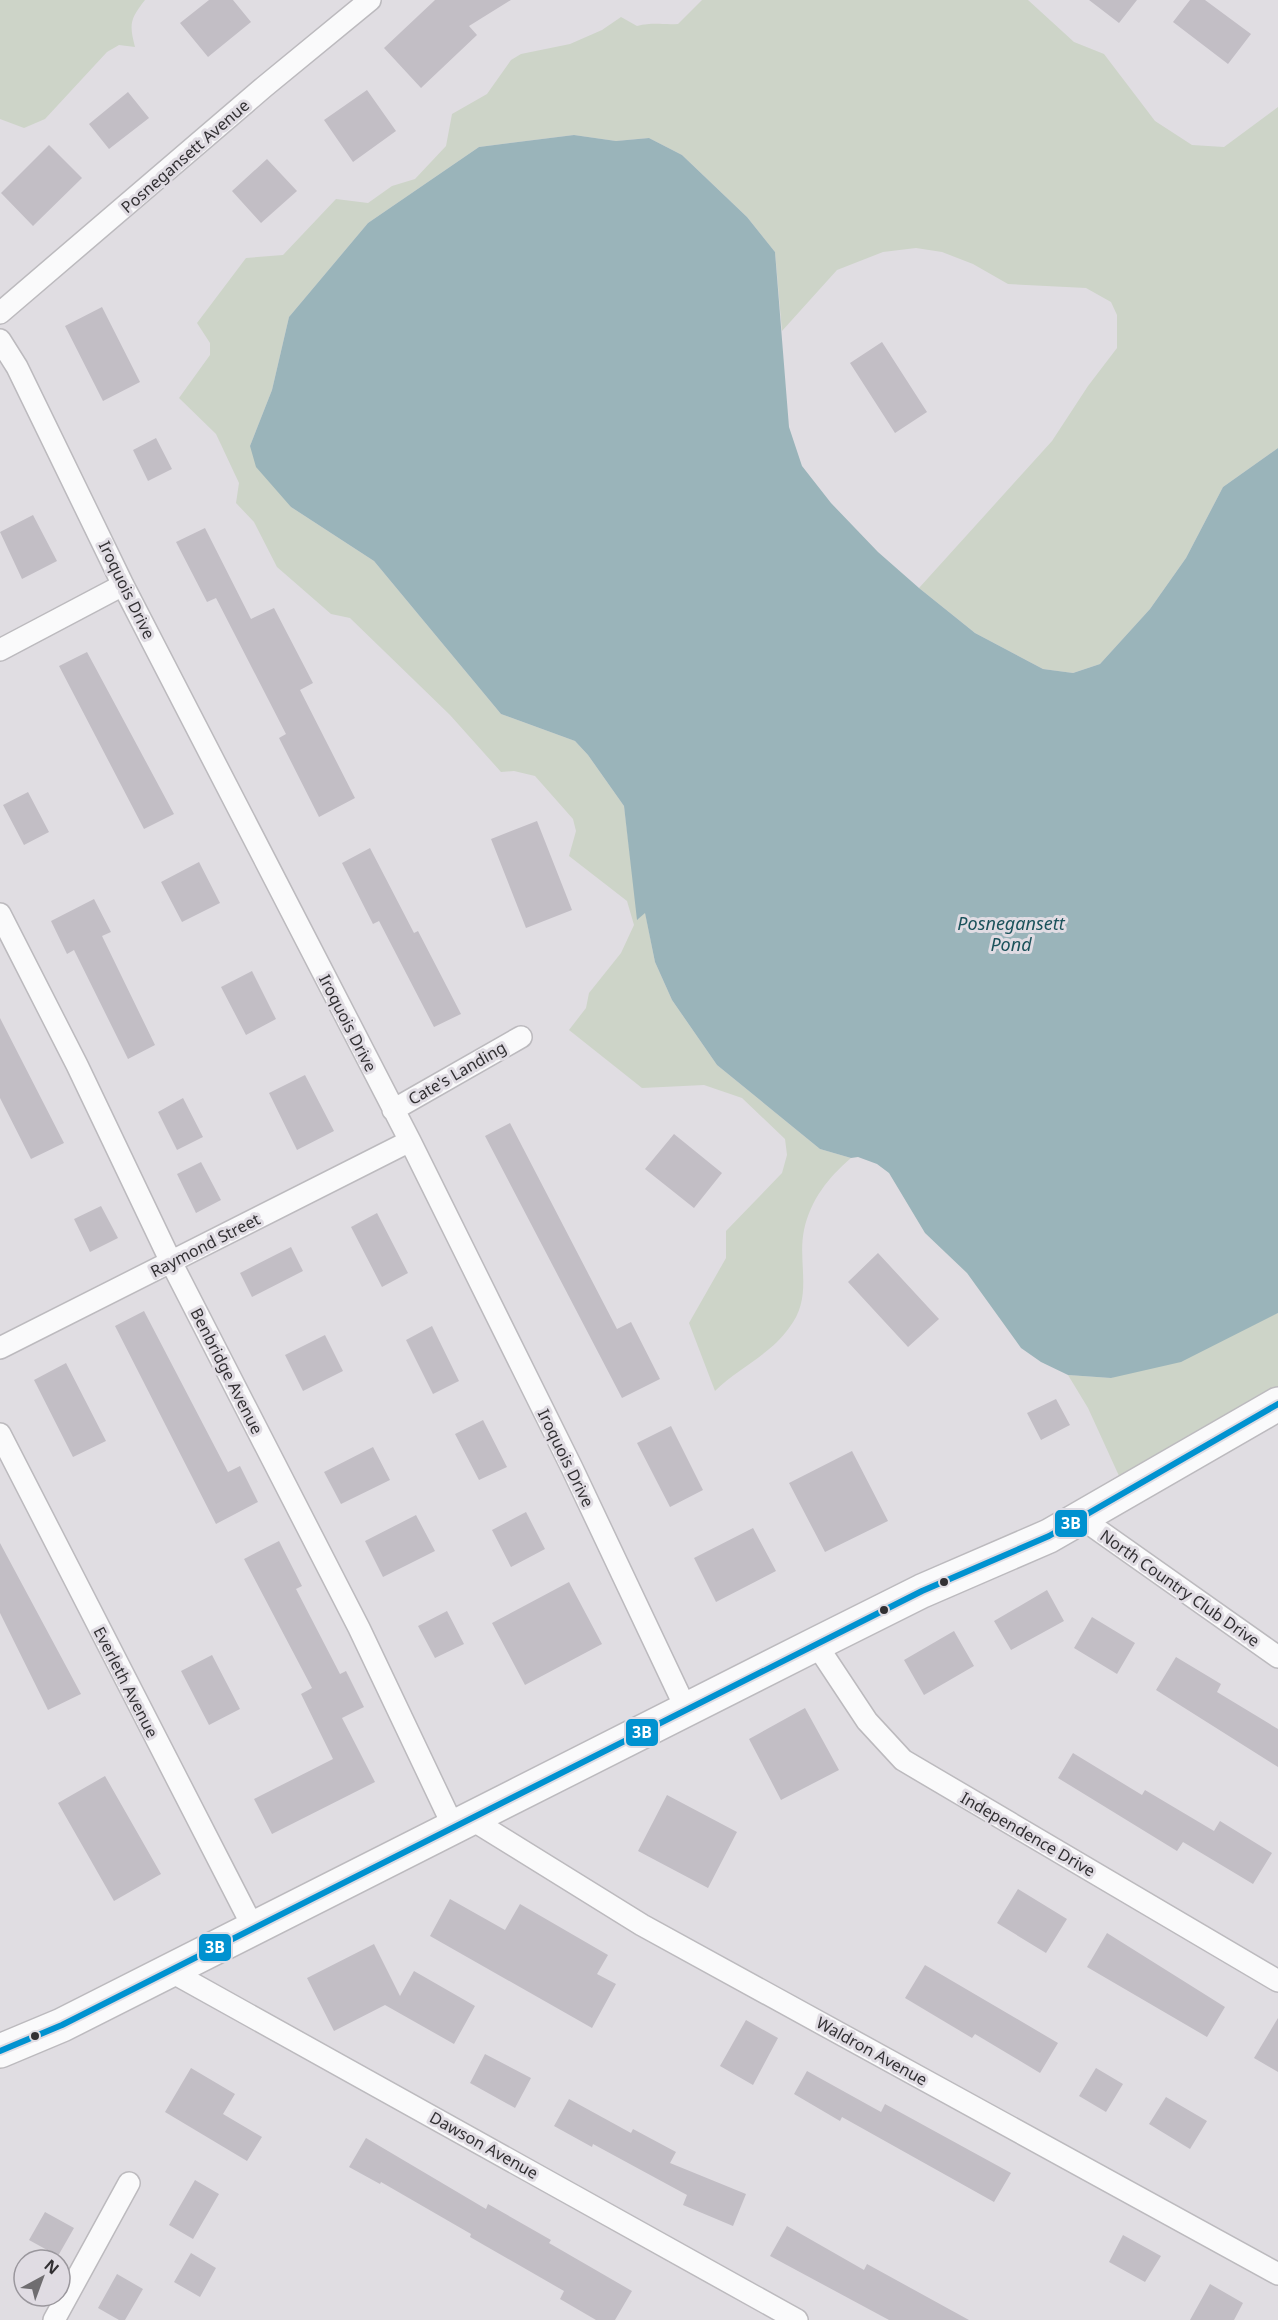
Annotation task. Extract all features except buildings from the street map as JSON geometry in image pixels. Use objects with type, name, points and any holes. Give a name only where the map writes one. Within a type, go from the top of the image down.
[{"type":"main road","points":[[0,2051],[62,2025],[816,1644],[1081,1518],[1278,1404]]},
{"type":"street","name":"Posnegansett Avenue","points":[[0,313],[264,87],[370,0]]},
{"type":"street","name":"Iroquois Drive","points":[[0,340],[22,378],[123,585],[410,1141],[572,1468],[687,1711]]},
{"type":"street","points":[[0,650],[123,585]]},
{"type":"street","name":"Benbridge Avenue","points":[[0,914],[77,1065],[171,1262],[359,1628],[463,1824]]},
{"type":"street","name":"Cate's Landing","points":[[393,1110],[521,1037]]},
{"type":"street","name":"Raymond Street","points":[[0,1348],[410,1141]]},
{"type":"street","name":"Everleth Avenue","points":[[0,1434],[254,1929]]},
{"type":"street","name":"North Country Club Drive","points":[[1081,1518],[1278,1657]]},
{"type":"street","name":"Independence Drive","points":[[816,1644],[867,1721],[903,1760],[1278,1981]]},
{"type":"street","name":"Waldron Avenue","points":[[463,1824],[642,1925],[1278,2274]]},
{"type":"street","name":"Dawson Avenue","points":[[170,1971],[797,2320]]},
{"type":"street","points":[[54,2320],[129,2183]]},
{"type":"shaded area","points":[[0,0],[145,0],[132,22],[135,47],[119,45],[107,52],[45,119],[24,128],[0,119]]},
{"type":"shaded area","points":[[702,0],[1028,0],[1074,42],[1104,54],[1155,121],[1192,145],[1224,147],[1278,107],[1278,448],[1223,487],[1186,558],[1150,609],[1100,664],[1073,673],[1043,669],[975,633],[919,588],[1052,441],[1088,386],[1117,348],[1117,315],[1111,302],[1086,288],[1008,284],[973,264],[942,252],[916,248],[883,252],[837,270],[782,331],[775,252],[747,217],[682,155],[649,138],[616,141],[574,135],[479,147],[368,223],[289,317],[272,390],[250,446],[291,507],[374,561],[501,714],[575,741],[588,755],[624,806],[638,919],[645,912],[655,962],[672,1000],[717,1065],[820,1149],[851,1158],[822,1190],[807,1219],[802,1243],[803,1292],[797,1316],[773,1346],[715,1391],[689,1323],[726,1258],[726,1231],[782,1173],[787,1155],[785,1139],[742,1098],[704,1085],[642,1088],[569,1030],[586,1008],[589,993],[621,953],[634,925],[627,901],[569,856],[576,831],[573,819],[535,776],[514,771],[501,772],[450,715],[350,618],[331,614],[277,567],[254,522],[236,503],[239,483],[216,434],[179,398],[210,355],[210,343],[197,323],[246,258],[283,255],[336,199],[368,203],[392,186],[415,179],[446,146],[452,114],[487,94],[511,60],[521,54],[570,44],[602,30],[621,17],[637,26],[678,24]]},
{"type":"shaded area","points":[[1278,1313],[1278,1404],[1125,1489],[1088,1408],[1068,1375],[1111,1378]]},
{"type":"water","name":"Posnegansett Pond","points":[[574,135],[616,141],[649,138],[682,155],[747,217],[775,252],[789,427],[802,466],[831,503],[878,552],[919,588],[975,633],[1043,669],[1073,673],[1100,664],[1150,609],[1186,558],[1223,487],[1278,448],[1278,1313],[1181,1362],[1111,1378],[1068,1375],[1041,1362],[1021,1348],[967,1273],[925,1233],[889,1173],[877,1164],[858,1157],[851,1158],[820,1149],[717,1065],[672,1000],[655,962],[645,913],[637,920],[624,806],[588,755],[575,741],[501,714],[374,561],[291,507],[256,467],[250,446],[272,390],[289,317],[368,223],[479,147]]},
{"type":"transit line","name":"3B","points":[[0,2051],[62,2025],[922,1591],[1049,1536],[1278,1404]]}]
